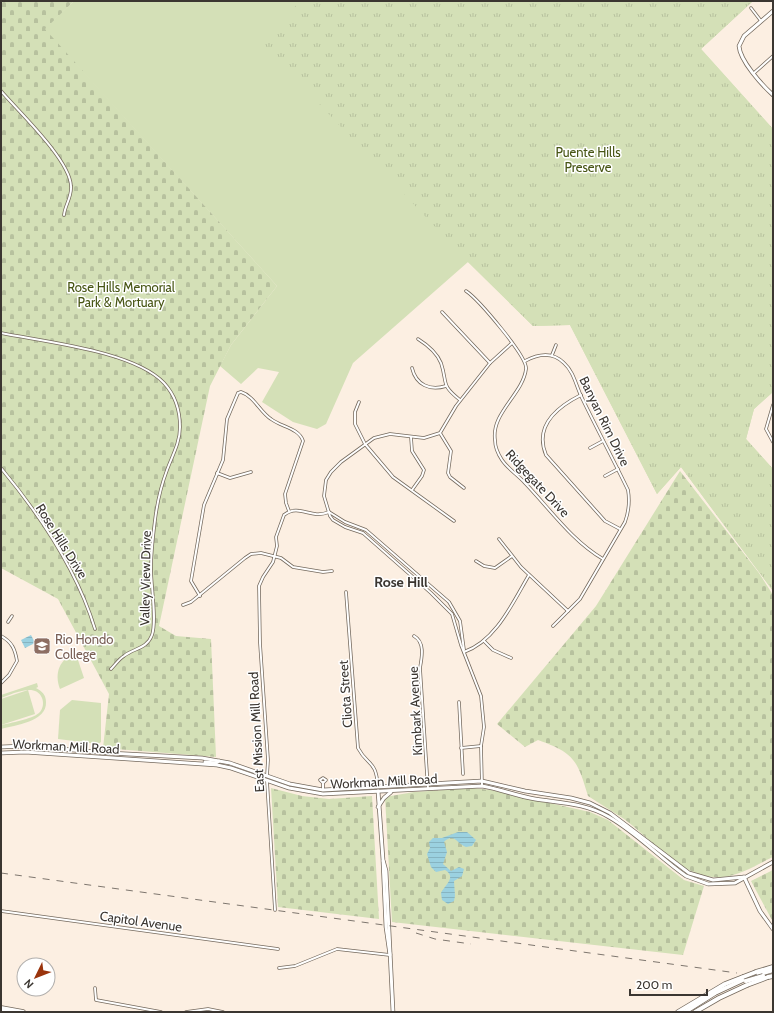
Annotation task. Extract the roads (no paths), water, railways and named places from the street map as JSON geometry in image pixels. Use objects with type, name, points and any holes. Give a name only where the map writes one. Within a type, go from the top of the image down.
[{"type":"highway","points":[[689,1012],[757,973],[773,967]]},
{"type":"highway","points":[[757,973],[773,972]]},
{"type":"highway","points":[[678,1012],[725,984],[763,976],[773,972]]},
{"type":"highway","points":[[685,1012],[714,993],[745,980],[771,977]]},
{"type":"highway","points":[[695,1012],[745,980]]},
{"type":"highway","points":[[1,1009],[7,1012]]},
{"type":"highway","points":[[1,1009],[24,1012]]},
{"type":"main road","points":[[773,11],[744,36],[739,46],[741,55],[773,95]]},
{"type":"main road","name":"Workman Mill Road","points":[[1,747],[24,746],[219,761],[242,766],[290,784],[323,792],[482,780],[526,792],[571,798],[590,803],[610,813],[689,873],[713,880],[744,877]]},
{"type":"main road","name":"Workman Mill Road","points":[[1,753],[25,752],[196,762],[231,768],[289,788],[323,792],[378,792],[482,786],[535,799],[576,804],[595,810],[620,824],[686,876],[708,884],[739,882],[744,877],[773,862]]},
{"type":"main road","points":[[196,762],[216,763],[219,761]]},
{"type":"main road","points":[[378,788],[378,807],[383,860],[387,879],[393,1012]]},
{"type":"main road","points":[[378,807],[384,798],[392,791]]},
{"type":"main road","points":[[744,877],[760,911],[773,928]]},
{"type":"street","points":[[750,8],[761,21]]},
{"type":"street","points":[[754,73],[773,56]]},
{"type":"street","points":[[1,91],[64,163],[70,176],[71,185],[71,195],[64,215]]},
{"type":"street","points":[[466,291],[487,312],[525,361],[535,356],[552,355],[556,345]]},
{"type":"street","points":[[442,312],[490,363]]},
{"type":"street","name":"Valley View Drive","points":[[1,333],[113,355],[137,364],[154,373],[164,383],[177,404],[180,434],[177,448],[166,471],[161,488],[154,533],[151,569],[153,631],[147,644],[124,656],[111,669]]},
{"type":"street","points":[[418,338],[438,358],[446,386],[460,400]]},
{"type":"street","points":[[482,786],[481,746],[484,727],[481,696],[464,652],[454,620],[447,608],[363,533],[339,524],[330,516],[324,496],[326,480],[341,462],[365,444],[382,436],[432,437],[440,433],[460,400],[490,363],[512,343]]},
{"type":"street","name":"Banyan Rim Drive","points":[[552,355],[564,362],[570,370],[580,395],[628,490],[629,498],[628,513],[580,599],[553,626]]},
{"type":"street","name":"Ridgegate Drive","points":[[525,361],[527,368],[524,377],[498,420],[494,440],[499,456],[581,544],[603,559]]},
{"type":"street","points":[[412,368],[416,379],[427,387],[438,389],[446,386]]},
{"type":"street","points":[[200,596],[191,582],[204,504],[223,460],[227,419],[238,394],[242,392],[250,396],[271,419],[298,432],[302,437],[303,441],[285,494],[289,511]]},
{"type":"street","points":[[580,395],[560,407],[546,423],[542,437],[544,449],[546,455],[605,521],[620,529]]},
{"type":"street","points":[[359,402],[355,412],[355,424],[365,444],[386,470],[454,522]]},
{"type":"street","points":[[773,405],[766,429],[773,442]]},
{"type":"street","points":[[440,433],[451,451],[448,472],[450,477],[464,488]]},
{"type":"street","points":[[411,437],[412,451],[424,470],[422,476],[412,490]]},
{"type":"street","points":[[590,448],[603,441]]},
{"type":"street","name":"Rose Hills Drive","points":[[1,468],[28,503],[61,554],[81,589],[96,629]]},
{"type":"street","points":[[605,476],[618,470]]},
{"type":"street","points":[[217,473],[230,478],[251,472]]},
{"type":"street","points":[[289,511],[300,511],[319,516],[329,512]]},
{"type":"street","points":[[275,556],[276,537],[281,521],[289,511]]},
{"type":"street","points":[[329,512],[345,522],[366,530],[449,602],[460,621],[464,652]]},
{"type":"street","points":[[499,538],[512,556],[529,575],[568,611]]},
{"type":"street","points":[[184,605],[200,596],[251,554],[261,553],[275,556],[293,567],[323,572],[332,571]]},
{"type":"street","name":"East Mission Mill Road","points":[[275,556],[259,586],[258,604],[268,760],[267,780],[275,910]]},
{"type":"street","points":[[476,560],[484,566],[495,568],[512,556]]},
{"type":"street","points":[[464,652],[474,649],[484,641],[513,606],[529,575]]},
{"type":"street","name":"Cliota Street","points":[[346,592],[358,748],[361,754],[374,766],[377,772],[378,788]]},
{"type":"street","points":[[8,622],[12,616]]},
{"type":"street","points":[[1,636],[8,640],[13,646],[17,661],[9,675],[1,683]]},
{"type":"street","name":"Kimbark Avenue","points":[[414,636],[420,641],[422,649],[420,668],[428,789]]},
{"type":"street","points":[[484,641],[493,650],[511,658]]},
{"type":"street","points":[[459,702],[463,774]]},
{"type":"street","points":[[461,748],[481,746]]},
{"type":"street","points":[[323,784],[323,792]]},
{"type":"street","name":"Capitol Avenue","points":[[1,911],[278,949]]},
{"type":"street","points":[[280,968],[300,964],[337,949],[390,955]]},
{"type":"street","points":[[95,988],[96,1000],[161,1012]]},
{"type":"street","points":[[186,1012],[208,1009],[223,1012]]},
{"type":"water","points":[[31,635],[35,643],[25,648],[21,640]]},
{"type":"water","points":[[458,832],[467,832],[476,840],[472,846],[466,847],[453,838],[447,839],[444,842],[447,852],[443,864],[451,871],[459,867],[464,869],[462,876],[454,881],[454,901],[448,904],[442,900],[441,893],[449,881],[450,875],[445,870],[436,872],[431,867],[427,854],[430,848],[429,842],[433,838],[442,838]]},
{"type":"railway","points":[[1,873],[737,973]]},
{"type":"railway","points":[[416,933],[435,939],[471,944]]},
{"type":"place","name":"Rio Hondo College","points":[[42,646]]},
{"type":"district","name":"Rose Hill","points":[[401,582]]},
{"type":"park label","name":"Puente Hills Preserve","points":[[588,160]]},
{"type":"park label","name":"Rose Hills Memorial Park & Mortuary","points":[[121,294]]}]
